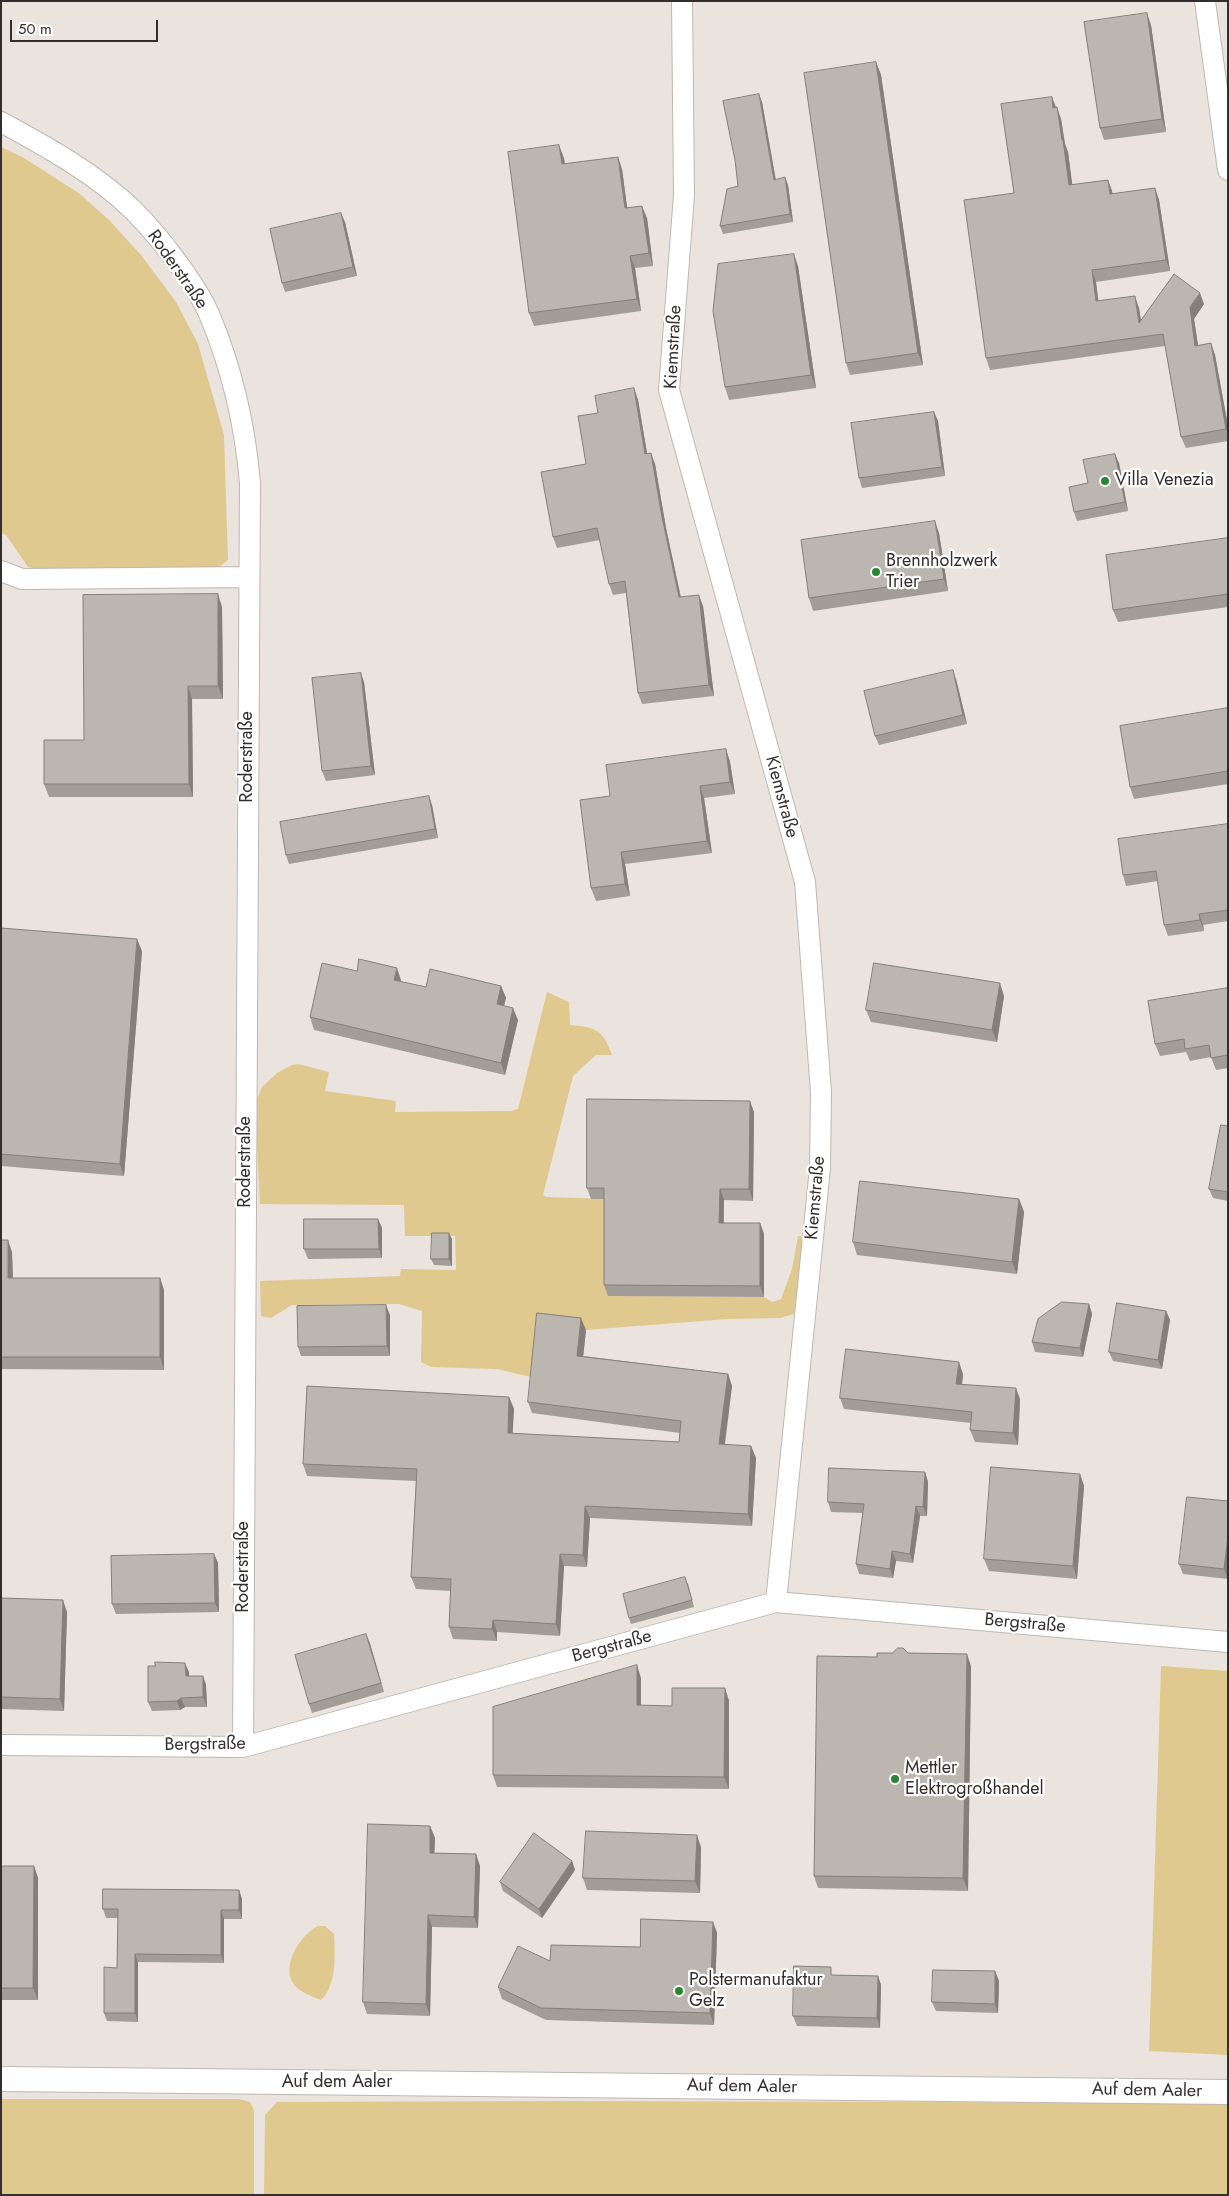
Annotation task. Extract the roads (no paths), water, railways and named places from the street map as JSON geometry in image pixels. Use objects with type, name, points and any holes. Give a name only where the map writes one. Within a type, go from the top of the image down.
[{"type":"street","name":"Kiemstraße","points":[[682,1],[684,195],[670,390],[805,882],[821,1092],[820,1168],[776,1602]]},
{"type":"street","points":[[1205,1],[1228,170]]},
{"type":"street","name":"Roderstraße","points":[[1,122],[82,170],[133,210],[184,274],[208,313],[235,390],[247,443],[250,483],[243,1747]]},
{"type":"street","points":[[1,571],[22,579],[249,577]]},
{"type":"street","name":"Bergstraße","points":[[1,1745],[243,1747],[776,1602],[1228,1642]]},
{"type":"street","name":"Auf dem Aaler","points":[[1,2079],[1228,2092]]},
{"type":"place","name":"Villa Venezia","points":[[1105,481]]},
{"type":"place","name":"Brennholzwerk Trier","points":[[876,572]]},
{"type":"place","name":"Mettler Elektrogroßhandel","points":[[895,1779]]},
{"type":"place","name":"Polstermanufaktur Gelz","points":[[679,1991]]}]
